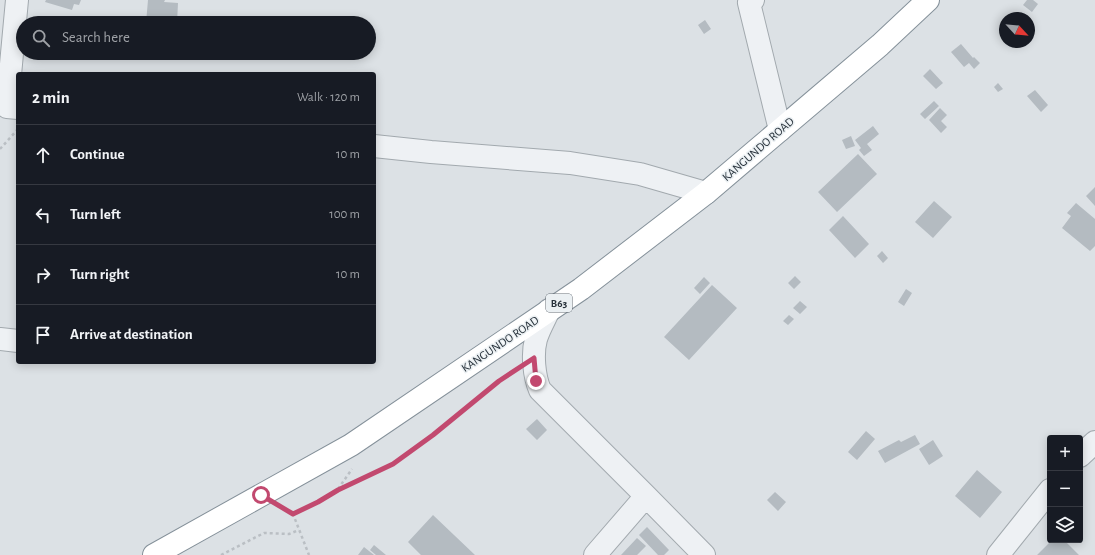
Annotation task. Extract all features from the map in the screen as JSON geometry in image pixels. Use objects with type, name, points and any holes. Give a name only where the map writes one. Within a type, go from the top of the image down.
[{"type":"highway","name":"KANGUNDO ROAD","points":[[154,555],[351,445],[581,289],[706,193],[880,45],[928,0]]},
{"type":"street","points":[[8,107],[17,0]]},
{"type":"street","points":[[753,0],[749,4],[780,130]]},
{"type":"street","points":[[376,146],[570,163],[640,174],[706,193]]},
{"type":"street","points":[[549,310],[536,339],[534,358],[536,381],[540,390],[704,555]]},
{"type":"street","points":[[0,339],[16,341]]},
{"type":"street","points":[[1083,453],[1095,442]]},
{"type":"street","points":[[998,555],[1047,494]]},
{"type":"street","points":[[595,555],[646,496]]},
{"type":"path","points":[[0,149],[16,131]]},
{"type":"path","points":[[293,514],[338,490],[393,464],[433,435],[499,381],[534,358]]},
{"type":"path","points":[[261,495],[293,514],[309,555]]},
{"type":"path","points":[[221,555],[264,533],[289,534],[299,530]]},
{"type":"building","points":[[46,0],[81,0],[79,5],[74,4],[72,10],[45,2]]},
{"type":"building","points":[[148,0],[165,0],[164,2],[178,3],[177,16],[147,16]]},
{"type":"building","points":[[1027,0],[1033,0],[1038,4],[1032,12],[1023,5]]},
{"type":"building","points":[[705,20],[711,29],[704,34],[698,25]]},
{"type":"building","points":[[961,44],[973,58],[974,57],[980,63],[974,69],[969,63],[964,67],[951,52]]},
{"type":"building","points":[[930,69],[943,83],[936,89],[923,76]]},
{"type":"building","points":[[998,83],[1003,89],[998,92],[994,87]]},
{"type":"building","points":[[1035,90],[1048,105],[1041,112],[1027,96]]},
{"type":"building","points":[[934,101],[939,106],[925,119],[920,114]]},
{"type":"building","points":[[940,108],[947,115],[941,121],[947,127],[941,133],[929,120]]},
{"type":"building","points":[[873,126],[879,134],[867,144],[872,150],[864,156],[859,150],[861,148],[855,140]]},
{"type":"building","points":[[851,136],[855,146],[846,149],[842,140]]},
{"type":"building","points":[[858,154],[877,174],[837,212],[818,192]]},
{"type":"building","points":[[1095,187],[1095,206],[1086,196]]},
{"type":"building","points":[[934,201],[952,217],[933,238],[915,222]]},
{"type":"building","points":[[1076,203],[1095,219],[1095,246],[1090,251],[1062,228],[1071,216],[1067,213]]},
{"type":"building","points":[[843,216],[869,244],[855,258],[829,230]]},
{"type":"building","points":[[882,251],[888,258],[883,263],[877,256]]},
{"type":"building","points":[[795,276],[801,282],[794,289],[788,283]]},
{"type":"building","points":[[704,277],[710,283],[700,294],[694,288]]},
{"type":"building","points":[[712,285],[737,308],[689,360],[664,337]]},
{"type":"building","points":[[906,289],[912,293],[904,306],[898,302]]},
{"type":"building","points":[[800,301],[807,307],[800,314],[793,308]]},
{"type":"building","points":[[789,315],[794,319],[788,325],[783,321]]},
{"type":"building","points":[[537,419],[547,430],[537,440],[526,429]]},
{"type":"building","points":[[866,431],[875,439],[857,460],[848,452]]},
{"type":"building","points":[[915,435],[920,444],[885,463],[878,451],[899,440],[901,442]]},
{"type":"building","points":[[933,440],[943,456],[929,465],[919,449]]},
{"type":"building","points":[[977,470],[1002,492],[980,518],[955,496]]},
{"type":"building","points":[[775,492],[786,502],[778,511],[767,500]]},
{"type":"building","points":[[433,515],[475,555],[421,555],[408,542]]},
{"type":"building","points":[[647,527],[669,550],[664,555],[658,555],[639,535]]},
{"type":"building","points":[[637,538],[646,546],[637,555],[621,555]]},
{"type":"building","points":[[1049,543],[1067,543],[1079,555],[1037,555]]},
{"type":"building","points":[[374,545],[386,555],[376,555],[370,550]]},
{"type":"building","points":[[364,547],[374,555],[358,555]]},
{"type":"route","points":[[261,495],[293,514],[338,490],[393,464],[433,435],[499,381],[534,358],[536,381]]}]
